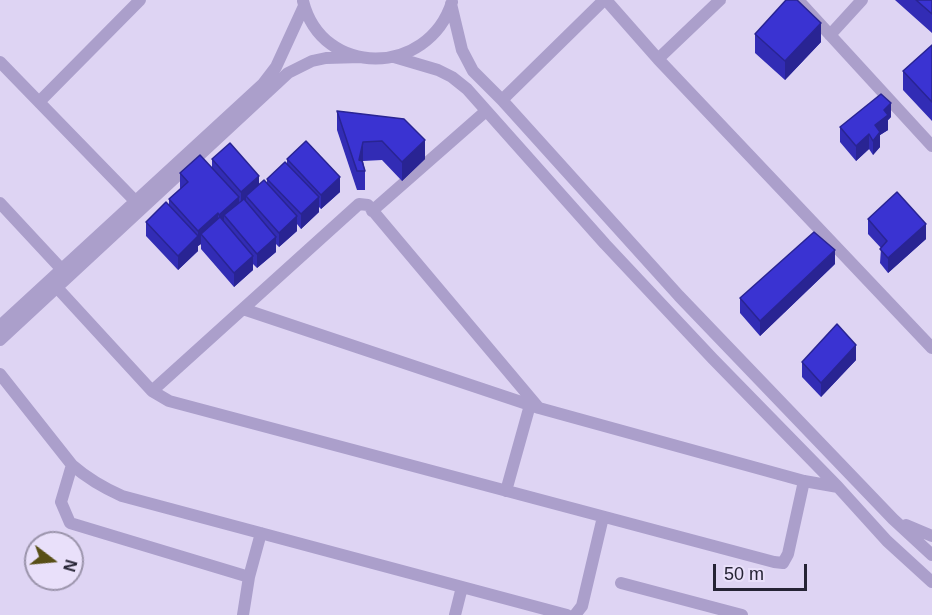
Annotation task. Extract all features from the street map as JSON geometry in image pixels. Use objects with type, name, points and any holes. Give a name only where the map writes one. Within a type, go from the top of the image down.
[{"type":"street","points":[[39,102],[140,0]]},
{"type":"street","points":[[502,100],[605,0],[932,348]]},
{"type":"street","points":[[658,59],[720,0]]},
{"type":"street","points":[[798,0],[932,146]]},
{"type":"street","points":[[830,35],[862,0]]},
{"type":"street","points":[[452,2],[462,50],[473,71],[680,296],[897,523],[932,555]]},
{"type":"street","points":[[303,3],[316,29],[326,39],[342,50],[372,59],[394,57],[419,47],[439,28],[452,2]]},
{"type":"street","points":[[139,205],[270,76],[286,47],[303,3]]},
{"type":"street","points":[[0,340],[53,284],[288,73],[312,61],[326,58],[361,57]]},
{"type":"street","points":[[394,57],[438,70],[452,77],[467,89],[605,244],[713,359],[838,487],[887,541],[932,582]]},
{"type":"street","points":[[0,62],[139,205]]},
{"type":"street","points":[[372,211],[486,111]]},
{"type":"street","points":[[0,202],[65,273]]},
{"type":"street","points":[[152,391],[354,207],[364,204],[368,205],[535,406]]},
{"type":"street","points":[[53,284],[152,391],[169,401],[774,562],[783,563],[788,554],[804,481]]},
{"type":"street","points":[[0,326],[53,284]]},
{"type":"street","points":[[243,309],[535,406],[804,481],[838,487]]},
{"type":"street","points":[[0,374],[72,465],[82,474],[122,496],[567,615]]},
{"type":"street","points":[[506,491],[535,406]]},
{"type":"street","points":[[72,465],[61,502],[70,523],[249,577]]},
{"type":"street","points":[[575,615],[582,606],[603,517]]},
{"type":"street","points":[[897,523],[932,536]]},
{"type":"street","points":[[887,541],[897,523]]},
{"type":"street","points":[[243,615],[249,577],[261,533]]},
{"type":"street","points":[[621,583],[742,615]]},
{"type":"street","points":[[455,615],[462,587]]},
{"type":"street","points":[[687,615],[691,602]]},
{"type":"building","points":[[786,0],[797,0],[821,23],[785,61],[755,34]]},
{"type":"building","points":[[916,0],[932,0],[932,14]]},
{"type":"building","points":[[932,45],[932,102],[903,71]]},
{"type":"building","points":[[881,94],[891,103],[884,110],[888,115],[875,125],[880,132],[873,141],[869,134],[856,146],[840,127]]},
{"type":"building","points":[[337,111],[404,119],[425,140],[402,162],[382,141],[363,142],[359,160],[362,161],[365,171],[357,171]]},
{"type":"building","points":[[306,141],[340,177],[321,195],[287,159]]},
{"type":"building","points":[[230,143],[259,176],[241,192],[212,159]]},
{"type":"building","points":[[200,155],[239,197],[198,231],[169,199],[188,182],[180,173]]},
{"type":"building","points":[[285,162],[319,197],[301,214],[267,179]]},
{"type":"building","points":[[264,180],[297,216],[279,233],[246,196]]},
{"type":"building","points":[[897,192],[926,224],[888,258],[880,249],[887,241],[868,219]]},
{"type":"building","points":[[244,199],[276,237],[257,254],[224,215]]},
{"type":"building","points":[[166,202],[198,236],[178,256],[146,222]]},
{"type":"building","points":[[220,217],[253,256],[234,273],[201,234]]},
{"type":"building","points":[[814,232],[835,250],[760,321],[740,298]]},
{"type":"building","points":[[837,324],[856,345],[821,383],[802,362]]}]
